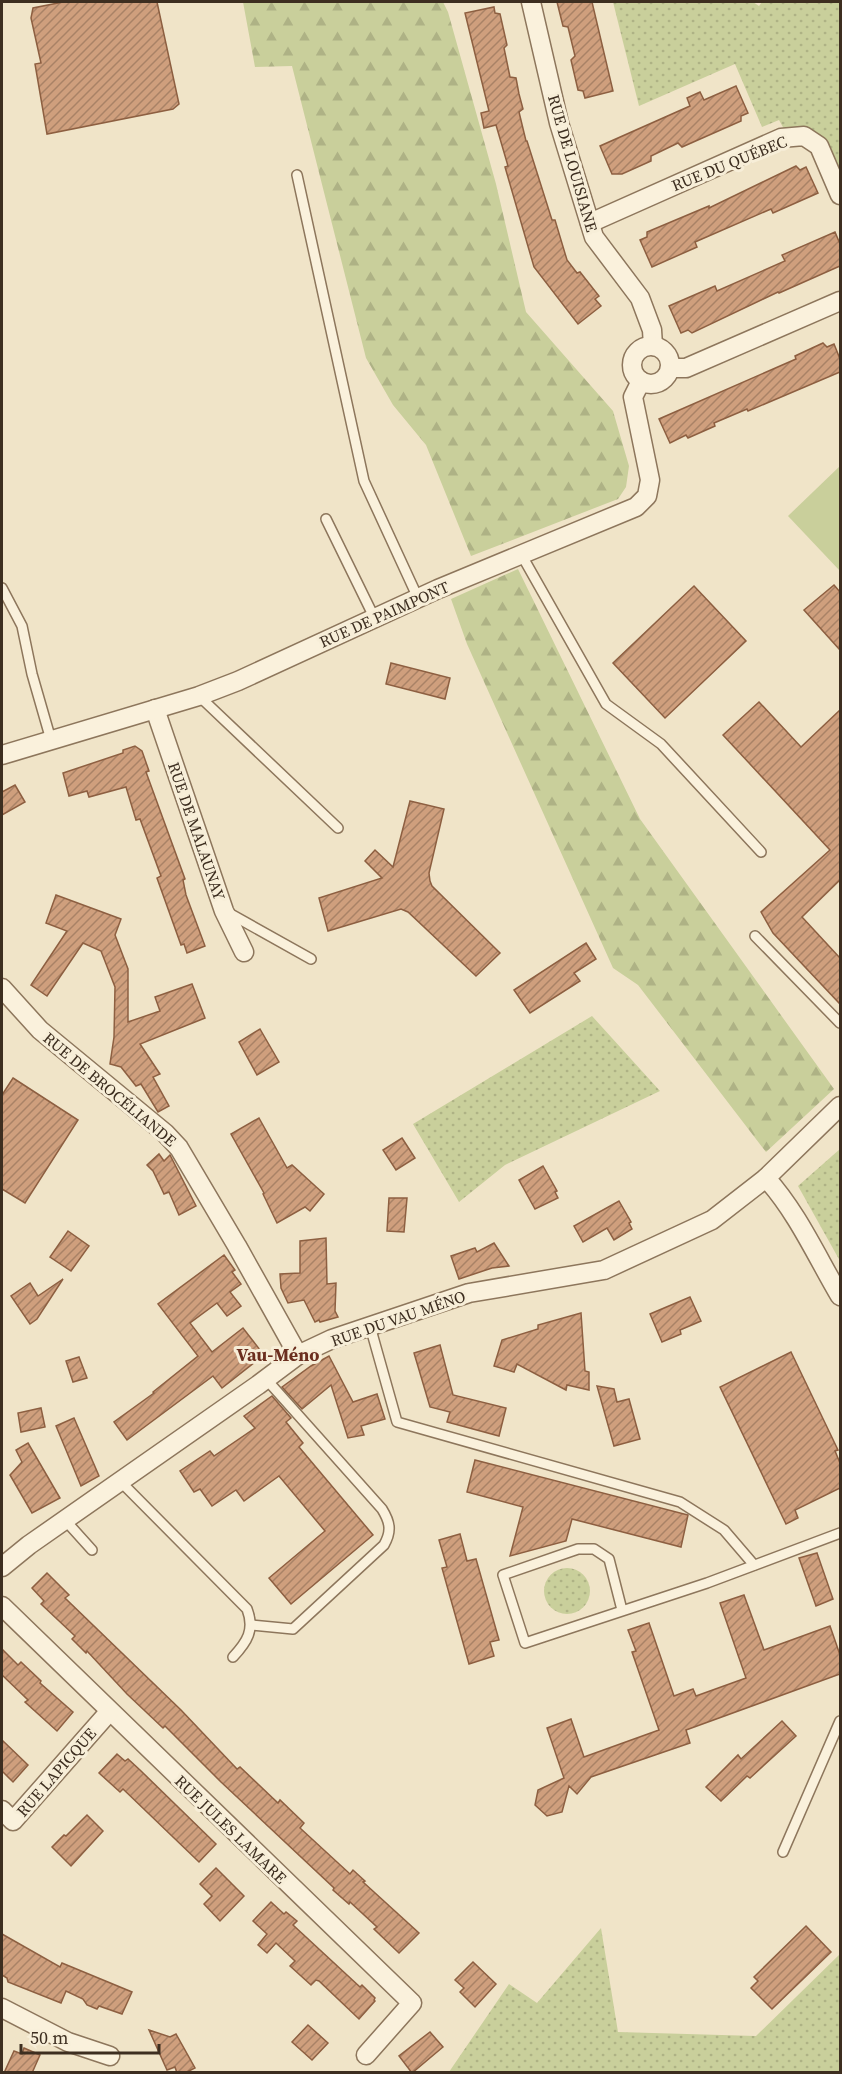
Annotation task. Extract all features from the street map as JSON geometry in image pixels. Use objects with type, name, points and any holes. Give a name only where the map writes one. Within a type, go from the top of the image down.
[{"type":"street","name":"RUE DE LOUISIANE","points":[[531,2],[559,123],[594,237],[640,298],[652,330],[653,346]]},
{"type":"street","name":"RUE DU QUÉBEC","points":[[590,223],[781,138],[804,136],[819,146],[840,195]]},
{"type":"street","points":[[670,368],[686,368],[840,301]]},
{"type":"street","points":[[653,346],[664,351],[670,362],[670,368],[664,379],[659,382],[646,383],[641,381],[634,371],[634,358],[641,349],[653,346]]},
{"type":"street","name":"RUE DE PAIMPONT","points":[[2,755],[199,696],[238,681],[374,617],[636,507],[646,496],[650,480],[633,397],[641,381]]},
{"type":"street","name":"RUE DE MALAUNAY","points":[[155,709],[224,911],[244,952]]},
{"type":"street","name":"RUE DE BROCÉLIANDE","points":[[2,988],[40,1030],[165,1133],[179,1148],[298,1355]]},
{"type":"street","name":"RUE DU VAU MÉNO","points":[[2,1567],[298,1355],[332,1339],[469,1293],[604,1270],[712,1220],[766,1178],[840,1106]]},
{"type":"street","points":[[766,1178],[794,1216],[840,1296]]},
{"type":"street","name":"RUE JULES LAMARE","points":[[2,1606],[412,2003],[366,2055]]},
{"type":"street","name":"RUE LAPICQUE","points":[[2,1810],[13,1821],[109,1712]]},
{"type":"street","points":[[2,2008],[68,2042],[110,2056]]},
{"type":"lane","points":[[297,174],[364,481],[418,598]]},
{"type":"lane","points":[[326,519],[374,617]]},
{"type":"lane","points":[[522,554],[606,704],[661,744],[761,852]]},
{"type":"lane","points":[[2,588],[22,626],[32,674],[51,740]]},
{"type":"lane","points":[[199,696],[338,828]]},
{"type":"lane","points":[[224,911],[311,959]]},
{"type":"lane","points":[[754,936],[840,1023]]},
{"type":"lane","points":[[370,1326],[397,1422],[680,1502],[724,1530],[754,1565]]},
{"type":"lane","points":[[252,1625],[293,1629],[384,1545],[390,1529],[388,1519],[382,1509],[266,1379]]},
{"type":"lane","points":[[120,1481],[247,1609],[252,1625],[245,1643],[233,1657]]},
{"type":"lane","points":[[65,1520],[92,1550]]},
{"type":"lane","points":[[622,1610],[609,1559],[594,1549],[578,1549],[503,1575],[525,1643],[707,1583],[840,1533]]},
{"type":"lane","points":[[783,1852],[840,1721]]},
{"type":"green space","points":[[243,2],[443,2],[448,12],[496,184],[526,312],[613,411],[629,466],[626,487],[618,499],[471,556],[426,445],[393,405],[366,358],[292,66],[255,67]]},
{"type":"green space","points":[[613,2],[753,2],[759,6],[762,2],[840,2],[840,174],[803,128],[784,129],[779,120],[762,127],[735,64],[639,106]]},
{"type":"green space","points":[[840,466],[840,571],[788,516]]},
{"type":"green space","points":[[518,569],[640,819],[834,1089],[766,1152],[638,985],[613,968],[467,644],[451,599]]},
{"type":"green space","points":[[592,1016],[660,1091],[505,1165],[459,1202],[413,1124]]},
{"type":"green space","points":[[840,1149],[840,1261],[798,1186]]},
{"type":"green space","points":[[572,1568],[584,1574],[589,1582],[589,1600],[584,1608],[576,1613],[562,1614],[550,1608],[545,1600],[544,1586],[550,1574],[558,1569]]},
{"type":"green space","points":[[601,1928],[618,2032],[756,2036],[840,1954],[840,2072],[449,2072],[509,1984],[537,2003]]},
{"type":"building","points":[[63,2],[157,2],[179,104],[173,109],[47,134],[35,64],[41,63],[31,18],[33,8]]},
{"type":"building","points":[[557,2],[592,2],[613,91],[585,98],[583,91],[578,90],[571,60],[575,56],[568,27],[563,26]]},
{"type":"building","points":[[494,7],[495,13],[500,14],[507,45],[504,48],[510,77],[516,78],[523,109],[519,112],[526,141],[552,220],[555,220],[567,260],[599,296],[595,299],[601,306],[578,324],[534,267],[505,167],[508,166],[496,125],[484,128],[481,113],[489,111],[465,13]]},
{"type":"building","points":[[736,86],[748,113],[741,116],[741,121],[682,147],[678,143],[651,156],[651,161],[622,174],[612,174],[600,146],[690,106],[687,98],[700,92],[704,100]]},
{"type":"building","points":[[796,166],[800,170],[806,167],[818,193],[773,213],[771,209],[695,242],[697,247],[652,267],[640,240],[647,237],[647,232],[709,206],[709,208]]},
{"type":"building","points":[[835,232],[840,244],[840,266],[778,292],[692,333],[688,330],[681,333],[669,306],[715,286],[717,291],[785,261],[782,255]]},
{"type":"building","points":[[823,343],[827,347],[834,344],[840,359],[840,372],[714,423],[715,426],[688,438],[686,435],[670,443],[659,419],[796,359],[795,356]]},
{"type":"building","points":[[834,585],[840,592],[840,650],[804,610]]},
{"type":"building","points":[[694,586],[746,641],[665,718],[613,663]]},
{"type":"building","points":[[391,663],[450,678],[445,699],[386,684]]},
{"type":"building","points":[[759,702],[801,747],[840,710],[840,880],[802,917],[840,958],[840,1004],[773,933],[761,912],[830,850],[723,735]]},
{"type":"building","points":[[135,746],[142,751],[149,771],[146,772],[185,879],[183,880],[186,895],[205,946],[187,953],[184,944],[181,945],[157,878],[161,876],[140,819],[136,820],[126,787],[89,797],[87,791],[69,796],[63,773],[123,753],[123,750]]},
{"type":"building","points":[[15,785],[25,802],[2,815],[2,792]]},
{"type":"building","points":[[410,801],[444,809],[429,873],[430,881],[432,886],[500,953],[476,976],[408,912],[401,909],[328,931],[319,898],[382,878],[365,861],[375,850],[393,867]]},
{"type":"building","points":[[56,895],[121,919],[115,935],[128,969],[128,1022],[160,1011],[155,997],[192,984],[205,1018],[140,1044],[160,1074],[153,1077],[169,1106],[158,1112],[141,1084],[136,1086],[121,1067],[110,1064],[114,1037],[115,987],[101,951],[83,943],[47,996],[31,985],[67,931],[46,923]]},
{"type":"building","points":[[586,943],[596,959],[574,973],[580,981],[530,1013],[514,990]]},
{"type":"building","points":[[260,1029],[279,1062],[257,1075],[239,1042]]},
{"type":"building","points":[[13,1078],[78,1120],[25,1203],[2,1189],[2,1095]]},
{"type":"building","points":[[259,1118],[287,1168],[292,1165],[324,1194],[310,1211],[305,1207],[277,1223],[264,1193],[231,1134]]},
{"type":"building","points":[[402,1138],[415,1158],[396,1170],[383,1150]]},
{"type":"building","points":[[159,1154],[164,1161],[170,1155],[196,1206],[179,1215],[169,1192],[164,1194],[153,1171],[147,1165]]},
{"type":"building","points":[[543,1166],[557,1191],[555,1192],[558,1198],[535,1209],[519,1180]]},
{"type":"building","points":[[389,1198],[407,1198],[404,1232],[387,1231]]},
{"type":"building","points":[[619,1201],[631,1222],[629,1223],[632,1229],[614,1240],[607,1228],[583,1242],[574,1226]]},
{"type":"building","points":[[68,1231],[89,1246],[71,1271],[50,1257]]},
{"type":"building","points":[[326,1238],[327,1284],[336,1283],[335,1311],[338,1317],[315,1322],[304,1300],[288,1303],[281,1288],[280,1274],[300,1273],[300,1241]]},
{"type":"building","points":[[494,1243],[509,1266],[492,1268],[459,1279],[451,1256],[475,1248],[477,1252]]},
{"type":"building","points":[[224,1255],[235,1270],[232,1272],[241,1284],[230,1292],[241,1306],[227,1316],[217,1303],[190,1323],[212,1352],[243,1328],[264,1355],[222,1388],[213,1376],[127,1440],[114,1422],[154,1393],[198,1356],[158,1304]]},
{"type":"building","points":[[63,1279],[37,1319],[30,1324],[11,1296],[30,1283],[38,1296]]},
{"type":"building","points":[[690,1297],[701,1321],[680,1330],[681,1334],[662,1342],[650,1314]]},
{"type":"building","points":[[581,1313],[585,1371],[589,1372],[589,1390],[567,1385],[566,1390],[517,1364],[514,1372],[494,1366],[502,1340],[538,1329],[538,1325]]},
{"type":"building","points":[[440,1345],[453,1395],[506,1408],[499,1436],[447,1422],[450,1412],[430,1407],[414,1353]]},
{"type":"building","points":[[791,1352],[838,1450],[835,1451],[840,1463],[840,1488],[795,1510],[798,1518],[786,1524],[720,1387]]},
{"type":"building","points":[[329,1356],[353,1402],[377,1394],[385,1419],[361,1426],[364,1435],[348,1438],[331,1385],[302,1409],[282,1387]]},
{"type":"building","points":[[79,1357],[87,1378],[73,1382],[66,1361]]},
{"type":"building","points":[[597,1386],[614,1389],[617,1402],[629,1399],[640,1439],[614,1446]]},
{"type":"building","points":[[272,1396],[291,1418],[286,1422],[303,1443],[299,1447],[373,1535],[291,1604],[269,1578],[325,1531],[279,1476],[244,1501],[236,1490],[212,1506],[200,1489],[194,1492],[180,1471],[210,1451],[214,1456],[255,1428],[244,1416]]},
{"type":"building","points":[[41,1408],[45,1427],[21,1432],[18,1413]]},
{"type":"building","points":[[74,1418],[99,1476],[81,1486],[56,1426]]},
{"type":"building","points":[[28,1443],[60,1498],[32,1513],[10,1475],[22,1462],[16,1450]]},
{"type":"building","points":[[475,1460],[688,1515],[681,1547],[572,1519],[566,1541],[510,1556],[523,1507],[467,1492]]},
{"type":"building","points":[[460,1534],[467,1561],[476,1559],[499,1640],[490,1642],[494,1656],[469,1664],[442,1568],[447,1567],[439,1540]]},
{"type":"building","points":[[817,1553],[833,1599],[816,1606],[799,1558]]},
{"type":"building","points":[[47,1573],[69,1595],[65,1598],[181,1710],[237,1769],[240,1767],[278,1803],[280,1800],[304,1823],[300,1828],[350,1874],[353,1870],[419,1933],[399,1953],[374,1929],[377,1927],[333,1890],[334,1888],[165,1726],[163,1728],[127,1694],[87,1651],[86,1653],[72,1639],[75,1636],[41,1604],[44,1601],[32,1588]]},
{"type":"building","points":[[744,1595],[764,1650],[830,1626],[840,1655],[840,1674],[686,1730],[690,1743],[591,1777],[577,1794],[569,1786],[562,1812],[547,1816],[535,1805],[538,1790],[564,1778],[547,1728],[571,1719],[584,1757],[659,1730],[632,1652],[636,1651],[628,1630],[649,1623],[674,1696],[693,1689],[696,1696],[746,1678],[720,1603]]},
{"type":"building","points":[[2,1649],[18,1665],[21,1662],[41,1681],[40,1683],[73,1712],[57,1731],[25,1702],[28,1700],[2,1675]]},
{"type":"building","points":[[782,1721],[796,1736],[750,1778],[747,1776],[721,1801],[706,1787],[738,1755],[741,1759]]},
{"type":"building","points":[[2,1740],[28,1765],[13,1782],[2,1771]]},
{"type":"building","points":[[117,1754],[125,1761],[128,1759],[216,1844],[199,1862],[123,1789],[120,1792],[99,1773]]},
{"type":"building","points":[[87,1815],[103,1831],[71,1866],[52,1847]]},
{"type":"building","points":[[216,1868],[244,1896],[220,1921],[204,1904],[212,1896],[200,1884]]},
{"type":"building","points":[[271,1902],[284,1914],[286,1912],[297,1921],[293,1925],[375,1998],[375,2001],[359,2019],[319,1981],[316,1980],[311,1985],[290,1966],[295,1961],[276,1943],[267,1953],[258,1945],[267,1934],[253,1921]]},
{"type":"building","points":[[806,1926],[831,1952],[772,2009],[751,1988],[758,1981],[754,1977]]},
{"type":"building","points":[[2,1934],[60,1967],[62,1963],[132,1992],[122,2014],[99,2006],[97,2009],[87,2005],[83,1999],[66,1991],[61,2003],[8,1982],[7,1978],[2,1975]]},
{"type":"building","points":[[473,1962],[496,1984],[475,2007],[460,1992],[464,1988],[455,1980]]},
{"type":"building","points":[[308,2025],[328,2043],[312,2060],[292,2042]]},
{"type":"building","points":[[149,2030],[170,2037],[176,2034],[195,2068],[185,2073],[177,2073],[175,2067],[167,2070]]},
{"type":"building","points":[[430,2032],[443,2047],[412,2073],[399,2056]]},
{"type":"building","points":[[24,2048],[40,2055],[32,2073],[4,2073],[14,2051],[22,2054]]},
{"type":"district","name":"Vau-Méno","points":[[278,1354]]}]
